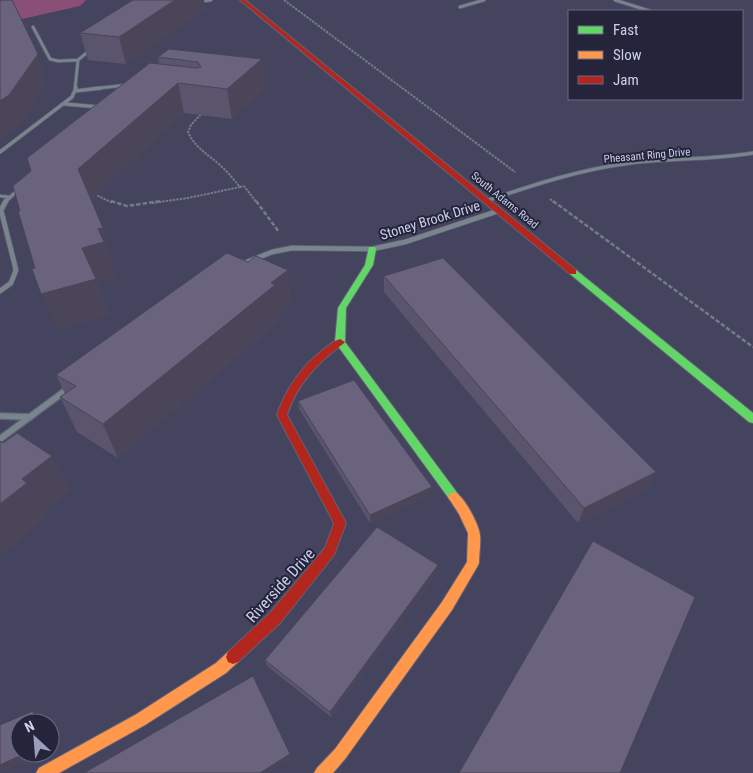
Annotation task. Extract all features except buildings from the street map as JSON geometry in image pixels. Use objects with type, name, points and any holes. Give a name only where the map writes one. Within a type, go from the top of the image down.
[{"type":"main road","name":"South Adams Road","points":[[242,0],[753,420]]},
{"type":"main road","points":[[322,773],[340,754],[447,606],[473,563],[474,533],[464,511],[340,342],[342,308],[369,265],[372,249]]},
{"type":"main road","name":"Riverside Drive","points":[[44,773],[140,720],[221,668],[275,618],[330,551],[340,523],[282,415],[285,400],[310,365],[340,342]]},
{"type":"street","points":[[195,2],[211,0]]},
{"type":"street","points":[[460,7],[484,0]]},
{"type":"street","points":[[614,0],[647,10]]},
{"type":"street","points":[[33,27],[50,59],[58,61],[78,60],[98,45]]},
{"type":"street","points":[[0,152],[65,104],[75,91],[78,60]]},
{"type":"street","points":[[75,91],[117,85],[132,85]]},
{"type":"street","points":[[65,104],[106,108]]},
{"type":"street","name":"Pheasant Ring Drive","points":[[486,201],[582,172],[616,164],[728,158],[753,153]]},
{"type":"street","points":[[0,291],[10,286],[15,279],[16,270],[1,210],[9,197],[25,185]]},
{"type":"street","name":"Stoney Brook Drive","points":[[236,268],[272,252],[292,248],[372,249],[405,242],[498,211]]},
{"type":"street","points":[[0,439],[75,384]]},
{"type":"street","points":[[0,416],[30,417]]},
{"type":"lane","points":[[0,196],[9,197]]},
{"type":"path","points":[[203,111],[191,125],[188,132],[190,138],[208,157],[228,173],[240,187]]},
{"type":"path","points":[[92,194],[103,197],[114,204],[127,206],[188,198],[244,186],[292,248]]},
{"type":"shaded area","points":[[0,0],[86,0],[80,6],[0,24]]},
{"type":"traffic: fast","points":[[372,249],[369,265],[342,308],[340,342],[454,497]]},
{"type":"traffic: fast","points":[[573,272],[753,419]]},
{"type":"traffic: slow","points":[[322,773],[340,754],[447,606],[473,563],[474,533],[464,511],[454,497]]},
{"type":"traffic: slow","points":[[44,773],[140,720],[221,668],[233,657]]},
{"type":"traffic: jam","points":[[242,0],[573,272]]},
{"type":"traffic: jam","points":[[233,657],[275,618],[330,551],[340,523],[282,415],[291,392],[304,373],[320,357],[340,342]]}]
